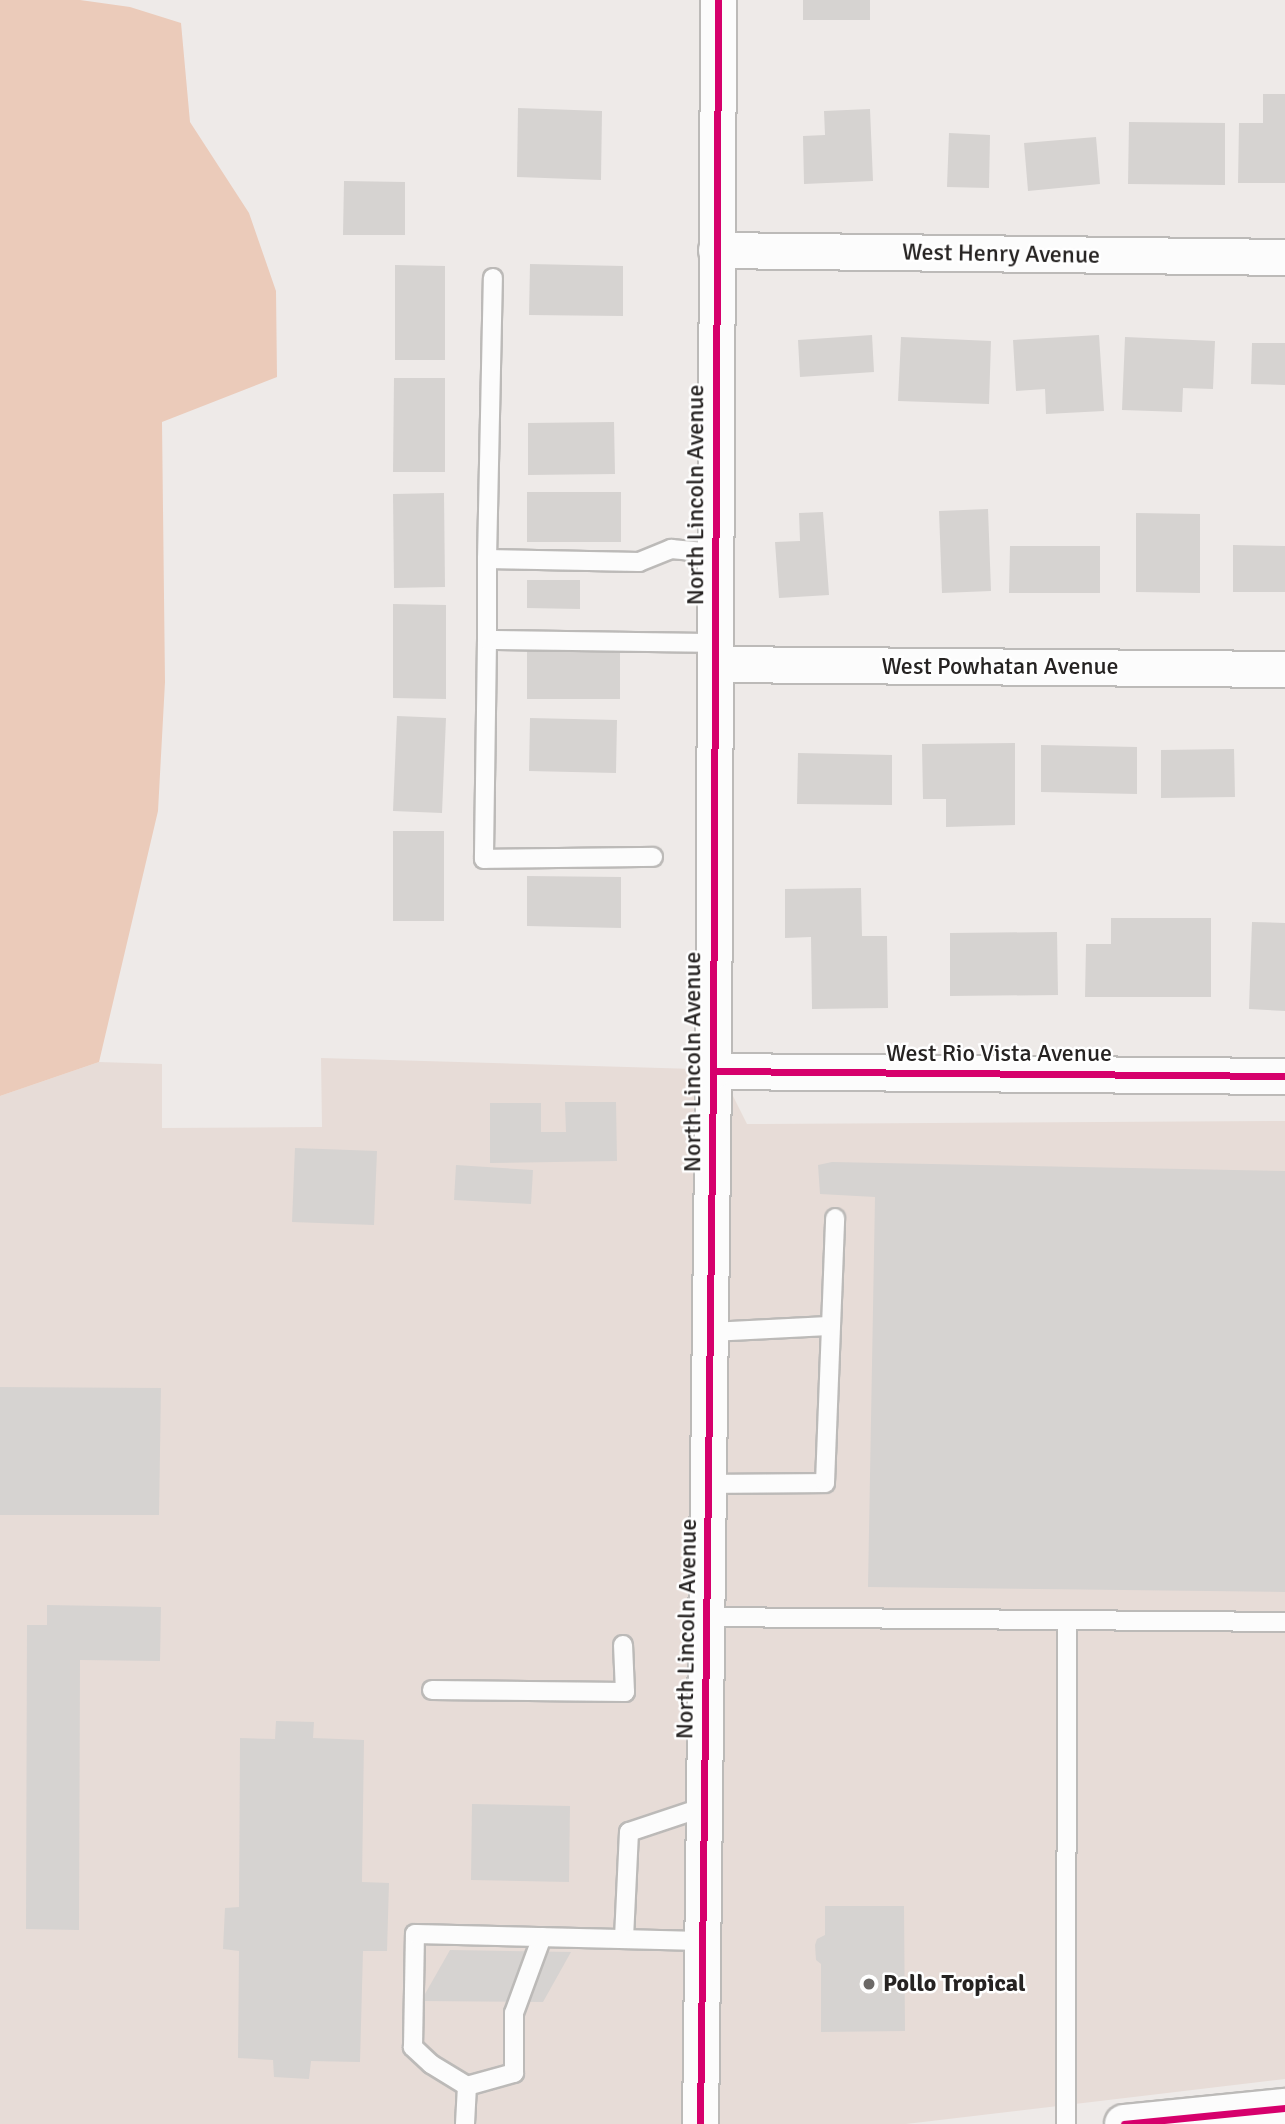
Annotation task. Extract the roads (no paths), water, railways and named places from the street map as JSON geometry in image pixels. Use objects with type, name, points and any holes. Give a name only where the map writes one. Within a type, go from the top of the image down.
[{"type":"main road","points":[[1124,2124],[1285,2108]]},
{"type":"street","name":"North Lincoln Avenue","points":[[700,2124],[713,1072],[718,0]]},
{"type":"street","name":"West Henry Avenue","points":[[716,250],[1285,257]]},
{"type":"street","name":"West Powhatan Avenue","points":[[715,654],[1285,669]]},
{"type":"street","name":"West Rio Vista Avenue","points":[[713,1072],[1285,1076]]},
{"type":"lane","points":[[493,278],[484,859],[653,857]]},
{"type":"lane","points":[[487,559],[639,562],[671,549],[715,553]]},
{"type":"lane","points":[[487,640],[715,654]]},
{"type":"lane","points":[[708,1484],[825,1483],[835,1218]]},
{"type":"lane","points":[[710,1332],[829,1326]]},
{"type":"lane","points":[[706,1617],[1285,1622]]},
{"type":"lane","points":[[1066,2124],[1068,1620]]},
{"type":"lane","points":[[432,1690],[625,1692],[622,1645]]},
{"type":"lane","points":[[624,1938],[629,1832],[704,1807]]},
{"type":"lane","points":[[542,1937],[514,2013],[514,2073],[467,2086],[431,2064],[413,2048],[415,1934],[624,1938],[702,1941]]},
{"type":"lane","points":[[465,2124],[467,2086]]},
{"type":"place","name":"Pollo Tropical","points":[[869,1984]]}]
